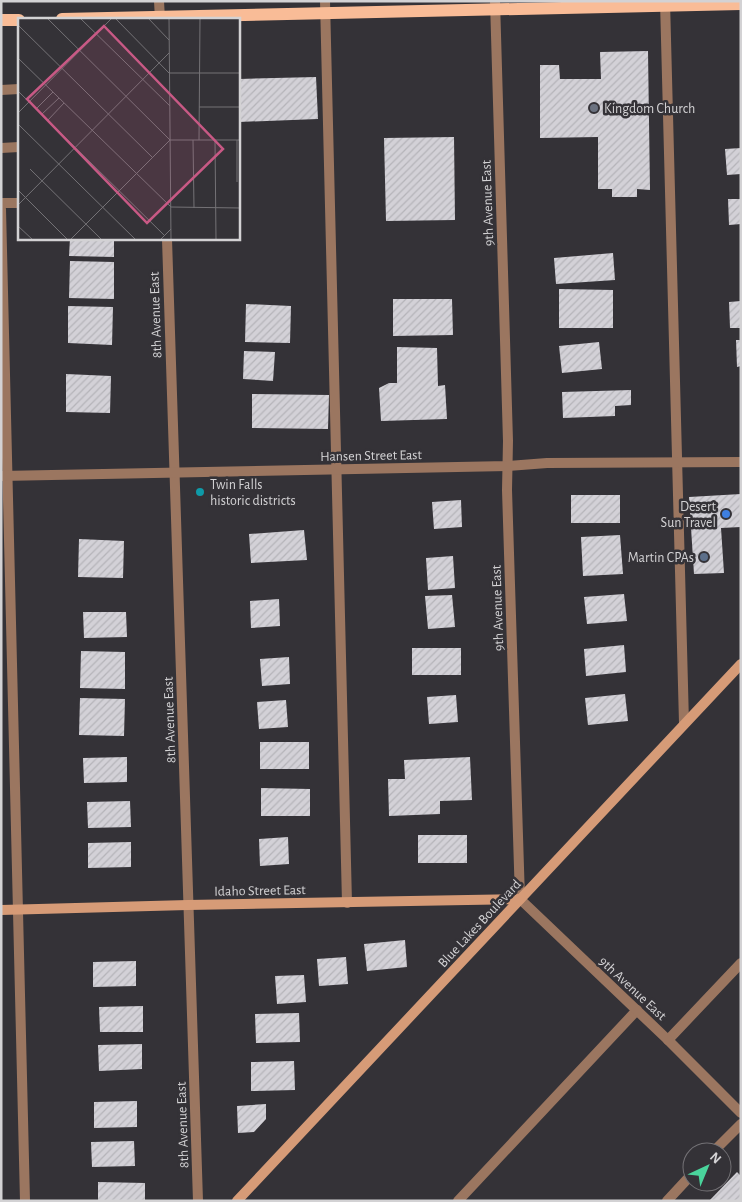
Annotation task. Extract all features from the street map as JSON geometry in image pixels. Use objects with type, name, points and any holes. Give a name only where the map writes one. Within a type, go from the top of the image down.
[{"type":"main road","points":[[160,18],[325,7],[665,3],[741,4]]},
{"type":"main road","points":[[1,20],[18,20]]},
{"type":"main road","name":"Blue Lakes Boulevard","points":[[237,1201],[741,664]]},
{"type":"main road","name":"Idaho Street East","points":[[1,910],[520,899]]},
{"type":"street","points":[[159,1],[160,18]]},
{"type":"street","points":[[665,3],[684,723]]},
{"type":"street","name":"9th Avenue East","points":[[495,5],[520,899],[668,1040],[741,1113]]},
{"type":"street","points":[[325,7],[346,903]]},
{"type":"street","points":[[1,90],[18,90]]},
{"type":"street","points":[[1,148],[18,147]]},
{"type":"street","points":[[1,203],[18,203]]},
{"type":"street","points":[[1,209],[4,476],[25,1201]]},
{"type":"street","name":"8th Avenue East","points":[[167,240],[198,1201]]},
{"type":"street","name":"Hansen Street East","points":[[4,476],[508,466],[546,463],[741,462]]},
{"type":"street","points":[[668,1040],[741,963]]},
{"type":"street","points":[[458,1201],[637,1010]]},
{"type":"street","points":[[723,1142],[741,1124]]},
{"type":"street","points":[[666,1201],[682,1184]]},
{"type":"building","name":"Kingdom Church","points":[[648,51],[650,190],[637,189],[637,197],[612,197],[612,189],[598,189],[598,137],[540,138],[540,65],[559,65],[560,79],[601,79],[600,52]]},
{"type":"building","points":[[316,77],[318,119],[240,122],[240,79]]},
{"type":"building","points":[[454,137],[455,220],[386,221],[384,138]]},
{"type":"building","points":[[741,148],[741,174],[727,175],[725,149]]},
{"type":"building","points":[[728,199],[741,199],[741,224],[729,225]]},
{"type":"building","points":[[70,240],[114,240],[114,257],[69,256]]},
{"type":"building","points":[[613,253],[615,280],[556,284],[554,258]]},
{"type":"building","points":[[70,261],[114,262],[114,299],[69,298]]},
{"type":"building","points":[[559,289],[613,290],[613,328],[559,328]]},
{"type":"building","points":[[393,299],[452,299],[453,335],[393,336]]},
{"type":"building","points":[[741,301],[741,328],[730,328],[729,302]]},
{"type":"building","points":[[246,304],[291,306],[290,343],[245,342]]},
{"type":"building","points":[[68,306],[113,307],[112,345],[68,343]]},
{"type":"building","points":[[736,340],[741,340],[741,366],[737,367]]},
{"type":"building","points":[[599,342],[602,369],[562,373],[559,346]]},
{"type":"building","points":[[397,347],[437,348],[438,386],[445,385],[447,419],[381,421],[379,388],[389,383],[397,383]]},
{"type":"building","points":[[244,351],[275,352],[273,381],[243,379]]},
{"type":"building","points":[[66,374],[111,376],[110,413],[66,412]]},
{"type":"building","points":[[631,390],[631,405],[615,406],[615,416],[563,418],[562,392]]},
{"type":"building","points":[[252,394],[329,395],[328,429],[252,428]]},
{"type":"building","points":[[741,494],[741,527],[721,528],[724,573],[694,574],[689,497]]},
{"type":"building","points":[[571,495],[620,495],[620,523],[571,523]]},
{"type":"building","points":[[461,500],[462,527],[434,529],[432,502]]},
{"type":"building","points":[[304,530],[307,560],[251,563],[249,534]]},
{"type":"building","points":[[620,535],[623,574],[583,576],[581,537]]},
{"type":"building","points":[[79,539],[124,541],[123,578],[78,577]]},
{"type":"building","points":[[453,556],[455,588],[428,590],[426,558]]},
{"type":"building","points":[[624,594],[627,621],[587,624],[584,597]]},
{"type":"building","points":[[452,595],[455,627],[428,629],[425,596]]},
{"type":"building","points":[[279,599],[280,626],[251,628],[250,601]]},
{"type":"building","points":[[83,612],[126,612],[127,637],[84,638]]},
{"type":"building","points":[[624,645],[626,672],[586,676],[584,649]]},
{"type":"building","points":[[412,648],[461,648],[461,675],[412,675]]},
{"type":"building","points":[[81,651],[125,652],[125,689],[80,688]]},
{"type":"building","points":[[289,657],[290,684],[262,686],[260,659]]},
{"type":"building","points":[[625,694],[628,721],[588,725],[585,698]]},
{"type":"building","points":[[456,695],[458,722],[429,724],[427,697]]},
{"type":"building","points":[[80,698],[125,699],[124,736],[79,735]]},
{"type":"building","points":[[286,700],[288,727],[259,729],[257,702]]},
{"type":"building","points":[[260,742],[309,742],[309,769],[260,769]]},
{"type":"building","points":[[127,757],[127,782],[84,783],[83,758]]},
{"type":"building","points":[[470,757],[472,800],[440,801],[440,814],[389,816],[388,779],[405,779],[404,760]]},
{"type":"building","points":[[261,788],[310,789],[310,816],[261,816]]},
{"type":"building","points":[[130,801],[131,827],[88,828],[87,802]]},
{"type":"building","points":[[418,835],[467,835],[467,863],[418,863]]},
{"type":"building","points":[[288,837],[289,864],[260,866],[259,839]]},
{"type":"building","points":[[131,842],[131,867],[88,868],[88,843]]},
{"type":"building","points":[[405,940],[407,967],[367,971],[364,944]]},
{"type":"building","points":[[346,957],[348,984],[319,986],[317,959]]},
{"type":"building","points":[[136,961],[136,986],[93,987],[93,962]]},
{"type":"building","points":[[304,975],[306,1002],[277,1004],[275,976]]},
{"type":"building","points":[[143,1006],[143,1032],[100,1032],[99,1007]]},
{"type":"building","points":[[299,1013],[300,1042],[256,1043],[255,1014]]},
{"type":"building","points":[[142,1044],[142,1069],[99,1071],[98,1045]]},
{"type":"building","points":[[294,1061],[295,1090],[251,1091],[251,1062]]},
{"type":"building","points":[[137,1101],[137,1127],[94,1128],[94,1102]]},
{"type":"building","points":[[266,1104],[266,1119],[254,1132],[238,1133],[237,1106]]},
{"type":"building","points":[[134,1141],[135,1166],[92,1167],[91,1142]]},
{"type":"building","points":[[737,1172],[741,1176],[741,1201],[709,1201],[718,1192],[732,1192],[732,1177]]},
{"type":"building","points":[[98,1182],[145,1183],[145,1201],[98,1201]]},
{"type":"place","name":"Kingdom Church","points":[[594,108]]},
{"type":"place","name":"Twin Falls historic districts","points":[[200,492]]},
{"type":"place","name":"Desert Sun Travel","points":[[726,514]]},
{"type":"place","name":"Martin CPAs","points":[[704,557]]}]
